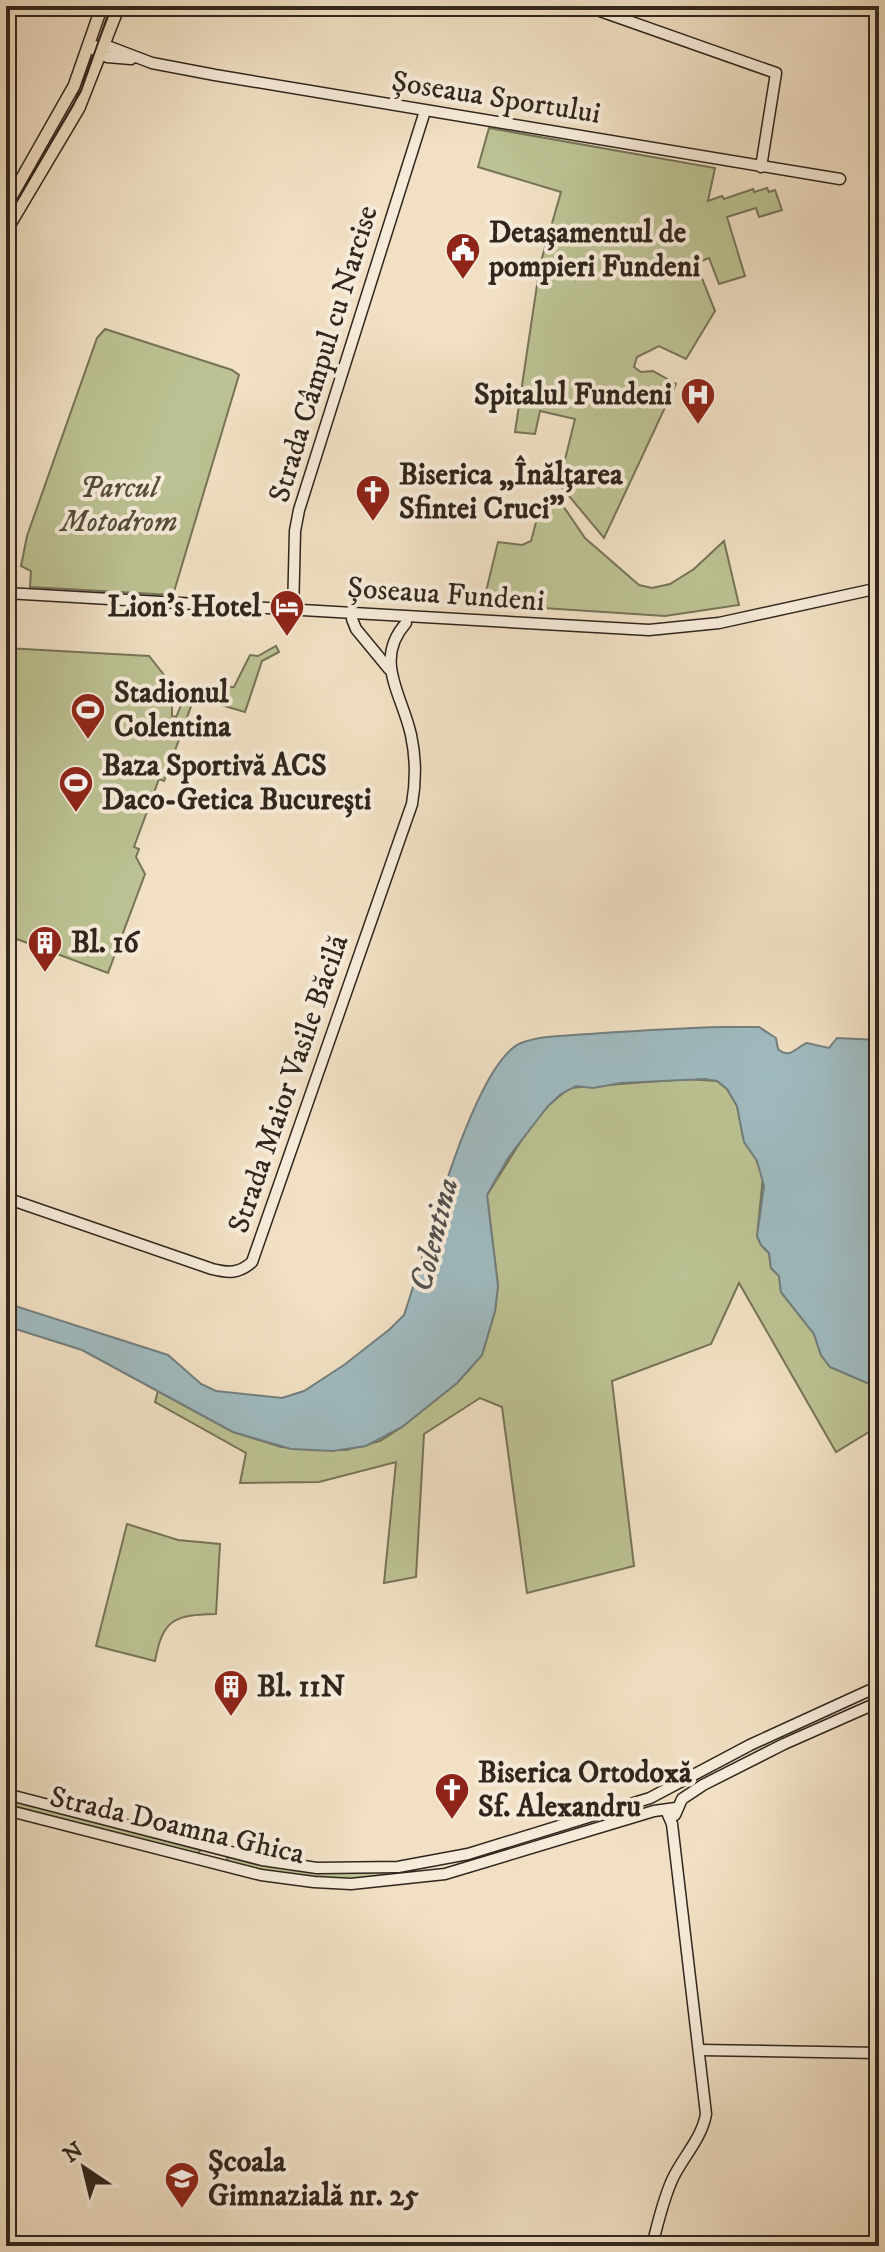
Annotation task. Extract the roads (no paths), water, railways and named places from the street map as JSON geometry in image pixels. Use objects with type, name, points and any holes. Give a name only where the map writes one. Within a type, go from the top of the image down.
[{"type":"main road","points":[[6,206],[68,99],[102,6]]},
{"type":"main road","points":[[6,231],[79,108],[119,6]]},
{"type":"main road","points":[[586,6],[776,73],[761,167]]},
{"type":"main road","name":"Șoseaua Sportului","points":[[88,46],[215,75],[840,179]]},
{"type":"main road","name":"Strada Câmpul cu Narcise","points":[[293,612],[295,531],[299,510],[425,111]]},
{"type":"main road","name":"Șoseaua Fundeni","points":[[6,595],[649,630],[719,623],[879,588]]},
{"type":"main road","name":"Șoseaua Fundeni","points":[[293,612],[406,623],[668,635],[717,629],[879,594]]},
{"type":"main road","name":"Strada Maior Vasile Băcilă","points":[[6,1198],[224,1272],[245,1268],[256,1255],[412,804],[414,752],[397,690],[390,671],[356,629],[352,619]]},
{"type":"main road","points":[[390,671],[390,646],[406,623]]},
{"type":"main road","name":"Strada Doamna Ghica","points":[[6,1794],[250,1857],[329,1869],[381,1869],[443,1860],[659,1794],[665,1788],[673,1787],[750,1745],[879,1686]]},
{"type":"main road","name":"Strada Doamna Ghica","points":[[6,1810],[261,1875],[337,1884],[390,1881],[445,1874],[672,1807],[741,1765],[879,1702]]},
{"type":"main road","points":[[652,2246],[671,2184],[705,2122],[705,2095],[672,1824],[672,1807],[680,1791],[673,1787]]},
{"type":"main road","points":[[659,1794],[659,1802],[672,1807]]},
{"type":"main road","points":[[597,1814],[600,1827]]},
{"type":"main road","points":[[700,2050],[879,2053]]},
{"type":"water","name":"Colentina","points":[[759,1027],[776,1038],[778,1049],[786,1053],[807,1043],[829,1048],[837,1038],[879,1040],[879,1181],[872,1187],[872,1195],[879,1203],[879,1388],[830,1367],[821,1355],[814,1334],[781,1292],[779,1276],[771,1268],[769,1253],[757,1236],[764,1186],[757,1161],[744,1142],[737,1106],[727,1089],[717,1081],[705,1079],[621,1083],[593,1088],[576,1086],[548,1106],[508,1158],[487,1195],[498,1286],[495,1311],[482,1355],[457,1383],[402,1427],[366,1446],[333,1451],[291,1449],[233,1432],[82,1350],[6,1326],[6,1303],[168,1355],[201,1384],[216,1391],[282,1398],[304,1391],[344,1365],[404,1315],[468,1123],[485,1086],[503,1058],[521,1043],[545,1037]]},
{"type":"tram line","points":[[6,220],[81,91],[111,6]]},
{"type":"place","name":"Detașamentul de pompieri Fundeni","points":[[463,281]]},
{"type":"place","name":"Spitalul Fundeni","points":[[698,426]]},
{"type":"place","name":"Biserica „Înălțarea Sfintei Cruci”","points":[[373,523]]},
{"type":"place","name":"Lion's Hotel","points":[[287,638]]},
{"type":"place","name":"Stadionul Colentina","points":[[88,741]]},
{"type":"place","name":"Baza Sportivă ACS Daco-Getica București","points":[[76,814]]},
{"type":"place","name":"Bl. 16","points":[[45,974]]},
{"type":"place","name":"Bl. 11N","points":[[231,1718]]},
{"type":"place","name":"Biserica Ortodoxă Sf. Alexandru","points":[[452,1821]]},
{"type":"place","name":"Școala Gimnazială nr. 25","points":[[182,2210]]},
{"type":"park label","name":"Parcul Motodrom","points":[[119,505]]}]
